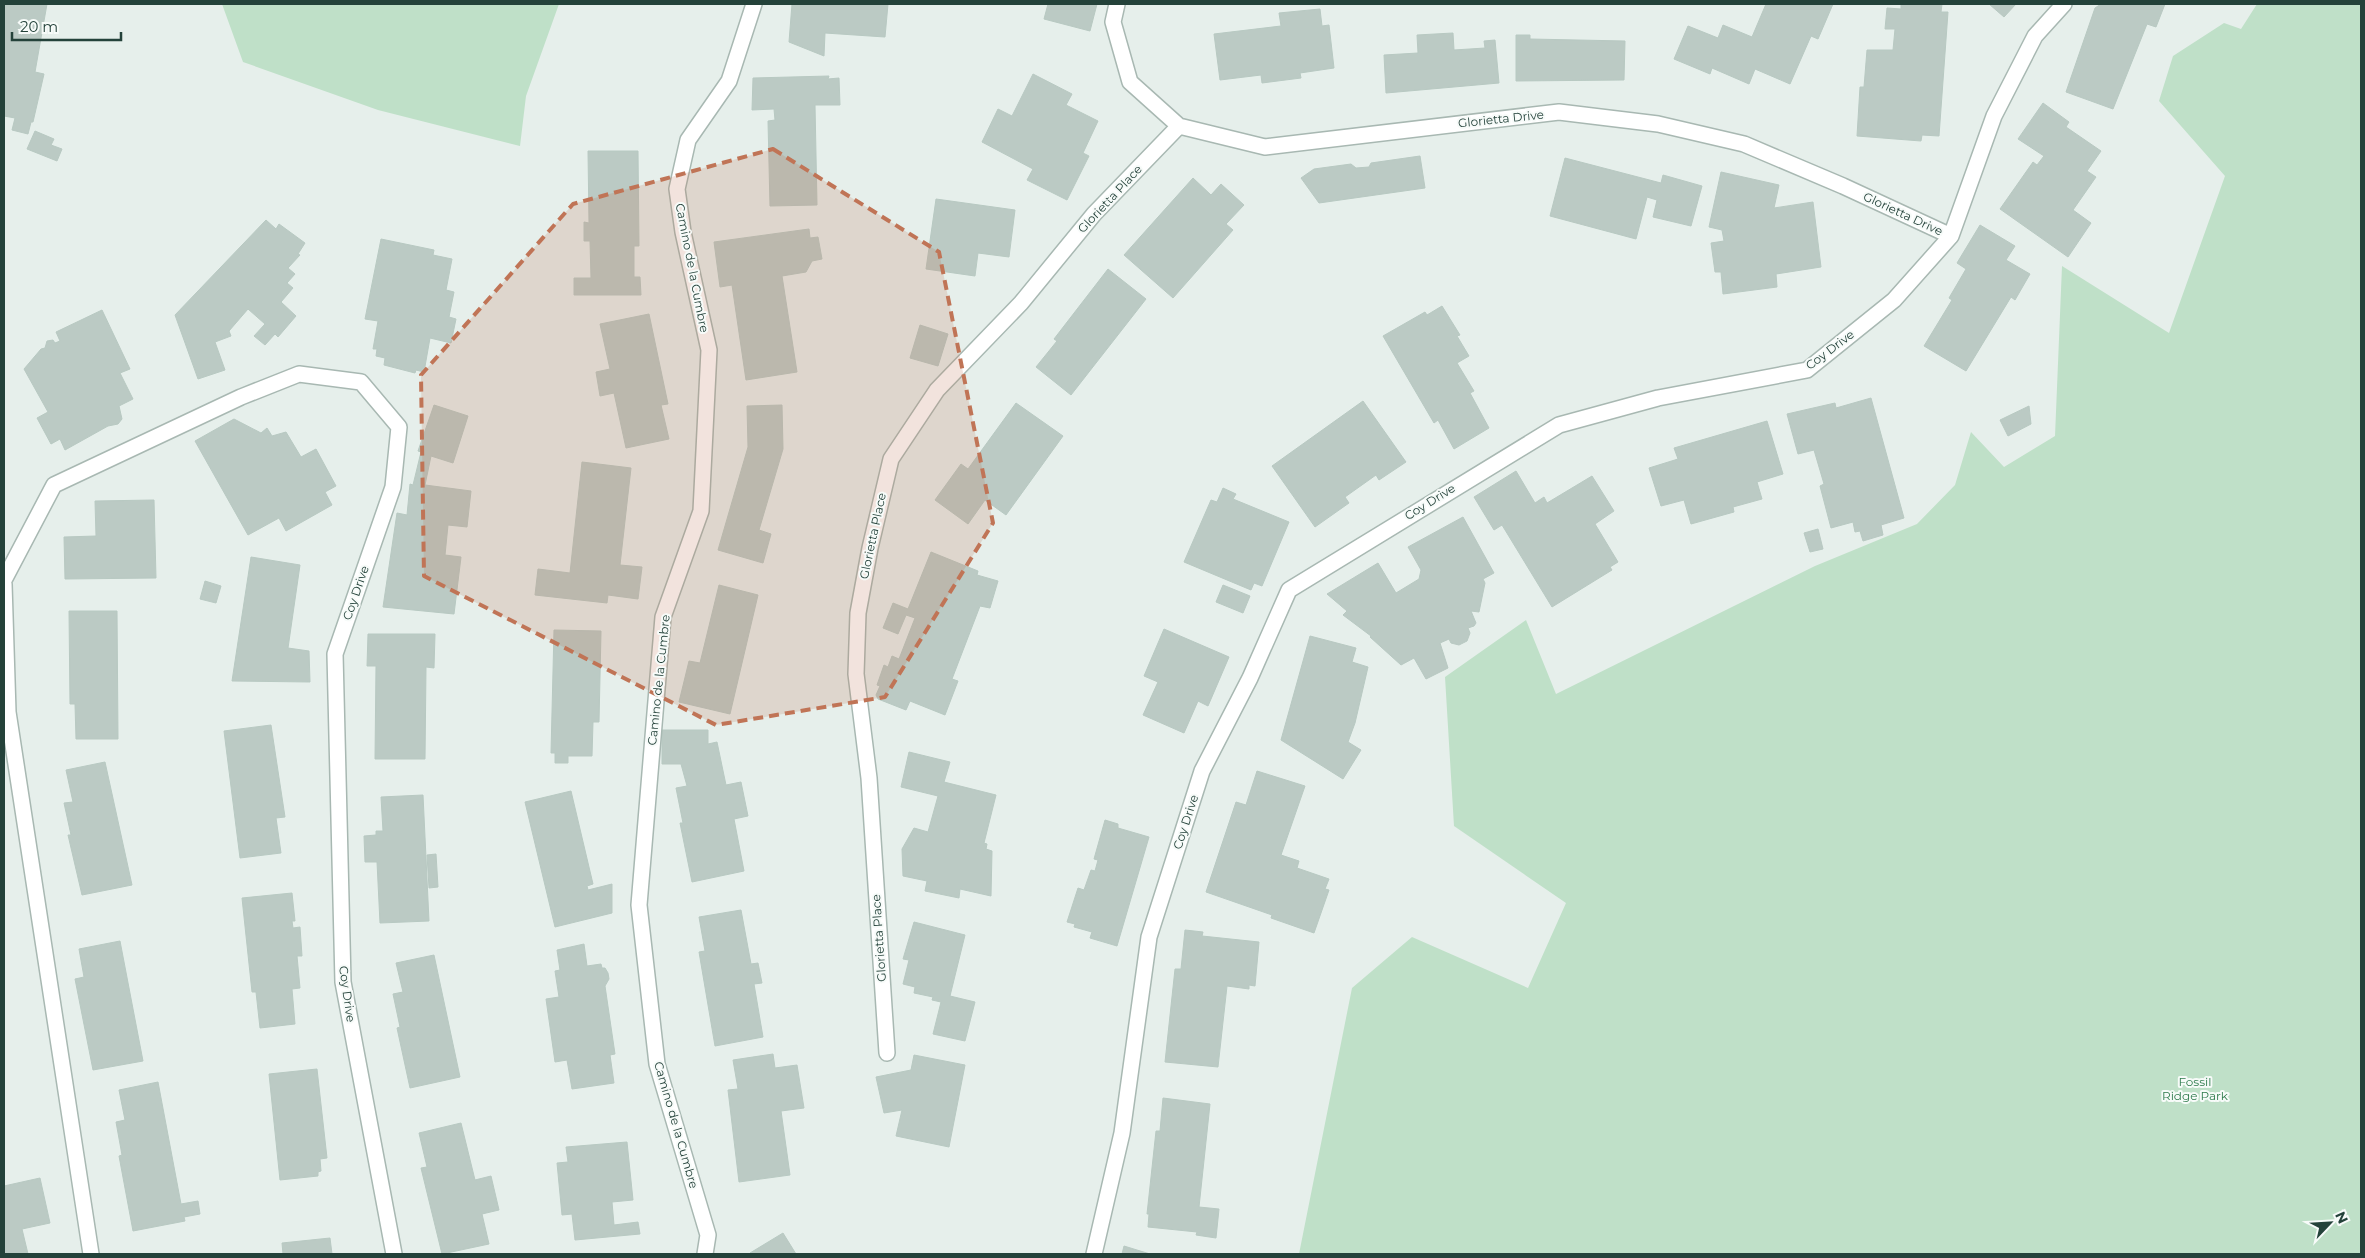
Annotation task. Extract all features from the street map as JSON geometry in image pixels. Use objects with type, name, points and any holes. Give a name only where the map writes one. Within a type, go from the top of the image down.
[{"type":"street","name":"Camino de la Cumbre","points":[[705,1254],[708,1236],[657,1064],[639,905],[663,617],[701,511],[709,350],[683,232],[677,189],[688,140],[728,81],[754,4]]},
{"type":"street","name":"Glorietta Drive","points":[[1117,4],[1113,22],[1130,82],[1179,126],[1265,147],[1559,112],[1658,124],[1744,144],[1843,186],[1951,236]]},
{"type":"street","name":"Coy Drive","points":[[1094,1254],[1122,1133],[1149,937],[1202,771],[1250,678],[1289,590],[1559,425],[1658,398],[1807,370],[1894,300],[1951,236],[1994,116],[2035,36],[2064,4]]},
{"type":"street","name":"Glorietta Place","points":[[887,1053],[869,778],[856,674],[858,612],[870,548],[891,459],[937,390],[1021,303],[1094,214],[1179,126]]},
{"type":"street","name":"Coy Drive","points":[[4,580],[54,485],[241,397],[300,374],[361,382],[399,427],[393,487],[335,654],[343,982],[394,1254]]},
{"type":"street","points":[[4,584],[8,712],[90,1254]]},
{"type":"highlighted area","points":[[773,149],[939,252],[993,523],[885,697],[716,725],[424,576],[421,375],[573,204]]},
{"type":"green space","points":[[222,4],[559,4],[526,96],[520,146],[378,110],[243,62]]},
{"type":"green space","name":"Fossil Ridge Park","points":[[2257,4],[2361,4],[2361,1254],[1299,1254],[1352,988],[1412,937],[1528,988],[1566,903],[1454,826],[1445,677],[1526,620],[1556,694],[1815,566],[1917,524],[1955,485],[1971,432],[2004,467],[2055,436],[2062,266],[2169,333],[2225,176],[2159,101],[2173,56],[2224,23],[2241,29]]},
{"type":"building","points":[[4,4],[47,4],[35,72],[44,74],[33,122],[31,122],[28,134],[12,130],[15,118],[4,116]]},
{"type":"building","points":[[792,4],[888,4],[885,37],[825,33],[824,56],[789,42]]},
{"type":"building","points":[[1048,4],[1097,4],[1090,31],[1044,19]]},
{"type":"building","points":[[1766,4],[1833,4],[1818,39],[1811,36],[1790,84],[1755,69],[1749,84],[1712,68],[1710,74],[1674,59],[1688,26],[1718,38],[1723,25],[1752,37]]},
{"type":"building","points":[[1901,4],[1942,4],[1941,12],[1948,12],[1939,136],[1922,135],[1921,141],[1857,136],[1860,87],[1864,87],[1867,50],[1893,50],[1895,29],[1885,29],[1887,8],[1901,9]]},
{"type":"building","points":[[1989,4],[2016,4],[2004,17]]},
{"type":"building","points":[[2101,4],[2165,4],[2156,27],[2147,24],[2113,109],[2066,92],[2095,8]]},
{"type":"building","points":[[1320,9],[1322,26],[1329,25],[1334,68],[1300,73],[1301,78],[1262,83],[1261,75],[1220,80],[1214,34],[1281,26],[1279,13]]},
{"type":"building","points":[[1453,33],[1454,50],[1485,48],[1484,41],[1495,40],[1499,83],[1386,93],[1384,55],[1418,53],[1417,35]]},
{"type":"building","points":[[1516,35],[1530,35],[1530,39],[1625,41],[1624,80],[1516,81]]},
{"type":"building","points":[[1033,74],[1072,94],[1066,105],[1098,121],[1083,153],[1089,156],[1067,200],[1027,180],[1033,169],[982,142],[998,109],[1012,116]]},
{"type":"building","points":[[829,76],[828,79],[839,78],[840,105],[815,105],[817,205],[770,206],[768,121],[775,120],[774,109],[752,110],[753,78]]},
{"type":"building","points":[[2043,103],[2069,122],[2066,127],[2101,151],[2087,171],[2096,177],[2073,210],[2091,223],[2068,257],[2000,209],[2033,162],[2037,165],[2044,156],[2018,139]]},
{"type":"building","points":[[35,131],[54,139],[51,145],[62,149],[57,161],[27,149]]},
{"type":"building","points":[[588,151],[638,151],[639,246],[634,246],[634,277],[640,277],[641,295],[574,295],[574,278],[591,278],[590,241],[584,241],[584,222],[589,223]]},
{"type":"building","points":[[1420,156],[1425,188],[1319,203],[1301,178],[1314,169],[1351,164],[1356,168],[1369,167],[1371,163]]},
{"type":"building","points":[[1565,158],[1661,183],[1663,175],[1702,186],[1691,226],[1653,217],[1657,200],[1647,197],[1636,239],[1550,216]]},
{"type":"building","points":[[1721,172],[1779,185],[1774,208],[1813,202],[1821,267],[1776,274],[1777,287],[1723,294],[1721,272],[1715,272],[1711,243],[1724,241],[1722,230],[1709,227]]},
{"type":"building","points":[[1193,178],[1211,195],[1221,184],[1244,205],[1226,224],[1233,230],[1173,298],[1124,255]]},
{"type":"building","points":[[936,199],[1015,210],[1009,257],[978,253],[975,276],[926,269]]},
{"type":"building","points":[[266,220],[276,229],[279,224],[305,243],[298,254],[300,255],[288,268],[295,274],[287,283],[293,288],[281,302],[296,316],[278,337],[275,334],[265,345],[254,336],[265,324],[248,309],[229,331],[231,336],[215,342],[225,370],[198,379],[175,315]]},
{"type":"building","points":[[1980,225],[2015,246],[2006,260],[2030,274],[2015,300],[2011,297],[1966,371],[1924,346],[1952,300],[1949,298],[1966,269],[1957,263]]},
{"type":"building","points":[[809,229],[810,238],[818,237],[822,259],[812,261],[806,272],[782,276],[797,372],[746,380],[732,285],[720,287],[714,242]]},
{"type":"building","points":[[381,239],[434,250],[433,255],[452,259],[446,290],[454,292],[449,317],[456,319],[451,343],[430,338],[424,372],[416,370],[415,373],[384,365],[385,358],[376,356],[377,349],[373,349],[378,321],[365,319]]},
{"type":"building","points":[[1108,269],[1146,299],[1071,395],[1036,367],[1057,341],[1054,339]]},
{"type":"building","points":[[1442,306],[1460,335],[1457,336],[1469,356],[1457,363],[1474,391],[1470,393],[1489,428],[1454,449],[1438,420],[1434,423],[1383,336],[1425,312],[1427,315]]},
{"type":"building","points":[[102,310],[130,369],[120,373],[133,399],[119,406],[122,419],[118,424],[108,426],[65,450],[60,439],[51,444],[37,418],[48,412],[24,369],[41,349],[45,348],[47,341],[53,340],[55,343],[60,341],[56,332]]},
{"type":"building","points":[[649,314],[668,404],[661,405],[669,439],[626,448],[614,393],[600,396],[596,372],[610,369],[600,324]]},
{"type":"building","points":[[920,325],[948,334],[938,366],[910,358]]},
{"type":"building","points":[[1871,398],[1904,518],[1881,525],[1883,535],[1863,541],[1860,531],[1855,532],[1853,522],[1831,528],[1820,486],[1824,484],[1814,450],[1798,454],[1787,414],[1835,403],[1836,408]]},
{"type":"building","points":[[1363,401],[1406,462],[1379,480],[1376,475],[1345,497],[1349,503],[1315,527],[1272,466]]},
{"type":"building","points":[[1016,403],[1063,436],[1006,515],[985,500],[968,524],[935,500],[961,464],[968,469]]},
{"type":"building","points":[[434,405],[468,416],[453,463],[431,456],[425,485],[471,491],[467,527],[448,525],[445,555],[461,557],[454,614],[383,607],[397,513],[407,515],[410,484],[413,485],[421,452],[418,451]]},
{"type":"building","points":[[782,405],[783,449],[759,530],[771,534],[763,563],[718,550],[748,447],[747,406]]},
{"type":"building","points":[[2029,406],[2031,424],[2008,436],[2000,420]]},
{"type":"building","points":[[234,419],[261,433],[267,428],[272,436],[286,432],[301,457],[316,449],[336,486],[325,492],[332,505],[286,531],[279,518],[248,535],[195,441]]},
{"type":"building","points":[[1767,421],[1783,474],[1757,482],[1762,499],[1733,507],[1734,512],[1691,524],[1684,500],[1661,506],[1649,468],[1678,459],[1674,448]]},
{"type":"building","points":[[582,462],[631,468],[620,565],[642,567],[638,599],[608,595],[607,603],[535,595],[538,569],[570,573]]},
{"type":"building","points":[[1516,471],[1535,503],[1544,497],[1547,503],[1592,476],[1614,511],[1595,524],[1618,562],[1610,567],[1612,570],[1552,607],[1502,525],[1494,530],[1474,497]]},
{"type":"building","points":[[1223,488],[1236,494],[1233,499],[1289,522],[1262,586],[1254,583],[1251,590],[1184,562],[1211,500],[1217,502]]},
{"type":"building","points":[[154,500],[156,578],[65,579],[64,537],[96,536],[95,501]]},
{"type":"building","points":[[1463,517],[1494,573],[1483,579],[1485,583],[1479,612],[1471,611],[1476,623],[1468,628],[1470,633],[1467,641],[1459,645],[1451,643],[1449,639],[1440,643],[1448,668],[1426,679],[1414,658],[1401,665],[1371,636],[1343,615],[1347,611],[1327,594],[1378,563],[1396,593],[1419,579],[1421,570],[1408,547]]},
{"type":"building","points":[[1818,529],[1823,549],[1810,552],[1804,533]]},
{"type":"building","points":[[931,552],[978,571],[977,575],[998,581],[990,608],[980,606],[952,679],[958,681],[945,715],[910,701],[906,710],[878,699],[876,695],[880,686],[877,685],[884,665],[888,667],[892,656],[899,659],[915,618],[906,615],[898,634],[883,628],[893,603],[908,609]]},
{"type":"building","points":[[251,557],[300,565],[288,648],[309,651],[310,682],[232,681]]},
{"type":"building","points":[[205,581],[221,586],[216,603],[200,599]]},
{"type":"building","points":[[719,585],[758,595],[730,714],[679,702],[689,661],[700,663]]},
{"type":"building","points":[[1223,585],[1250,596],[1243,613],[1216,602]]},
{"type":"building","points":[[69,611],[117,611],[118,739],[76,739],[75,704],[70,704]]},
{"type":"building","points":[[1164,629],[1229,657],[1208,706],[1198,701],[1184,733],[1143,715],[1158,682],[1144,676]]},
{"type":"building","points":[[554,630],[601,631],[599,722],[593,722],[592,756],[568,756],[568,763],[555,763],[555,753],[551,753]]},
{"type":"building","points":[[368,634],[435,634],[434,668],[426,667],[425,759],[375,759],[376,666],[367,666]]},
{"type":"building","points":[[1310,636],[1356,648],[1352,662],[1368,667],[1355,723],[1348,742],[1361,750],[1343,779],[1281,740]]},
{"type":"building","points":[[271,725],[285,817],[276,818],[281,853],[240,858],[224,731]]},
{"type":"building","points":[[662,730],[708,730],[708,744],[717,742],[726,785],[741,782],[748,816],[734,819],[744,871],[692,882],[680,823],[683,823],[676,788],[687,786],[681,764],[662,764]]},
{"type":"building","points":[[909,752],[950,762],[944,782],[996,795],[984,843],[987,844],[986,849],[992,851],[991,896],[960,889],[959,898],[925,891],[927,881],[903,876],[902,849],[914,828],[928,832],[938,796],[901,787]]},
{"type":"building","points":[[105,762],[132,885],[82,895],[68,835],[71,835],[64,803],[73,802],[66,770]]},
{"type":"building","points":[[1257,771],[1305,786],[1281,855],[1299,861],[1297,868],[1329,879],[1325,889],[1329,890],[1314,933],[1271,918],[1272,915],[1206,892],[1236,802],[1246,805]]},
{"type":"building","points":[[571,791],[593,884],[587,886],[588,890],[612,884],[612,913],[555,927],[525,802]]},
{"type":"building","points":[[423,795],[429,921],[380,923],[377,862],[365,862],[364,836],[376,835],[376,831],[383,831],[381,797]]},
{"type":"building","points":[[1105,820],[1118,824],[1118,828],[1149,837],[1117,946],[1090,938],[1092,932],[1074,927],[1075,924],[1067,922],[1078,888],[1084,890],[1091,870],[1095,871],[1098,860],[1094,859]]},
{"type":"building","points":[[436,854],[438,887],[429,888],[427,855]]},
{"type":"building","points":[[292,893],[295,921],[292,921],[293,928],[300,927],[302,956],[297,956],[300,988],[292,989],[295,1024],[260,1028],[256,992],[252,992],[242,898]]},
{"type":"building","points":[[741,910],[751,964],[758,963],[762,983],[754,984],[763,1037],[715,1046],[699,952],[705,951],[699,917]]},
{"type":"building","points":[[914,922],[965,935],[950,996],[975,1002],[965,1041],[933,1034],[941,1002],[932,1000],[933,997],[914,993],[915,987],[903,984],[909,960],[903,959]]},
{"type":"building","points":[[1185,930],[1203,932],[1202,936],[1259,942],[1255,986],[1249,985],[1249,989],[1227,986],[1218,1067],[1165,1062],[1175,969],[1181,969]]},
{"type":"building","points":[[120,941],[143,1061],[93,1070],[75,979],[84,977],[79,949]]},
{"type":"building","points":[[584,944],[587,966],[601,964],[602,968],[605,968],[608,973],[609,979],[605,986],[615,1054],[610,1055],[614,1083],[572,1089],[567,1060],[555,1062],[546,999],[559,997],[555,971],[560,970],[557,950]]},
{"type":"building","points":[[434,955],[460,1077],[410,1088],[397,1028],[400,1027],[393,994],[403,992],[396,963]]},
{"type":"building","points":[[773,1054],[775,1068],[797,1065],[804,1108],[781,1111],[790,1175],[739,1182],[728,1090],[738,1089],[733,1060]]},
{"type":"building","points":[[914,1055],[965,1065],[949,1147],[896,1136],[902,1110],[884,1113],[876,1077],[911,1070]]},
{"type":"building","points":[[317,1069],[327,1158],[320,1159],[321,1171],[318,1172],[318,1176],[280,1180],[269,1074]]},
{"type":"building","points":[[158,1082],[181,1204],[198,1201],[200,1214],[184,1217],[185,1221],[133,1231],[119,1156],[122,1155],[116,1122],[125,1120],[119,1090]]},
{"type":"building","points":[[1163,1098],[1210,1104],[1199,1207],[1219,1209],[1216,1238],[1196,1235],[1197,1232],[1148,1227],[1149,1214],[1147,1214],[1156,1131],[1160,1131]]},
{"type":"building","points":[[461,1123],[475,1180],[491,1176],[499,1210],[482,1214],[489,1244],[442,1254],[421,1168],[427,1167],[419,1133]]},
{"type":"building","points":[[627,1142],[633,1200],[612,1202],[614,1225],[638,1222],[640,1234],[575,1240],[572,1214],[562,1215],[557,1163],[568,1162],[566,1147]]},
{"type":"building","points":[[40,1178],[50,1223],[22,1229],[28,1254],[4,1254],[4,1186]]},
{"type":"building","points":[[783,1233],[796,1254],[750,1254],[750,1253]]},
{"type":"building","points":[[330,1238],[332,1254],[283,1254],[282,1243]]},
{"type":"building","points":[[1124,1246],[1150,1254],[1122,1254]]}]
